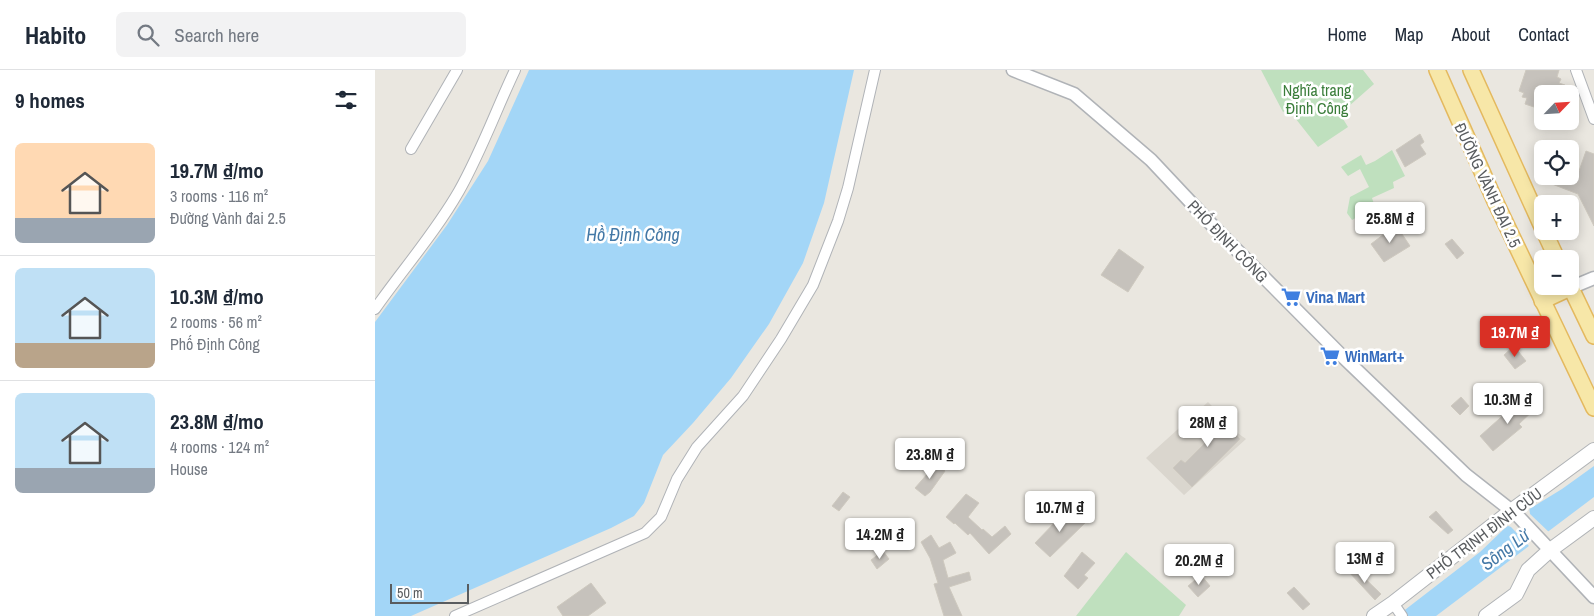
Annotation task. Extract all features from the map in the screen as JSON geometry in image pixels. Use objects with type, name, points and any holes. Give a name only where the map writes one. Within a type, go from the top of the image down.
[{"type":"main road","name":"ĐƯỜNG VÀNH ĐAI 2.5","points":[[1437,70],[1483,175],[1594,408]]},
{"type":"main road","name":"ĐƯỜNG VÀNH ĐAI 2.5","points":[[1471,70],[1534,210]]},
{"type":"main road","points":[[1542,301],[1554,295]]},
{"type":"main road","points":[[1574,295],[1594,336]]},
{"type":"main road","name":"PHỐ TRỊNH ĐÌNH CỬU","points":[[1374,616],[1398,610],[1514,513],[1594,450]]},
{"type":"main road","points":[[1486,616],[1516,594],[1528,570],[1546,546],[1594,518]]},
{"type":"street","points":[[411,149],[457,70]]},
{"type":"street","points":[[375,309],[435,229],[459,191],[483,143],[515,70]]},
{"type":"street","points":[[455,616],[645,533],[661,516],[677,479],[697,447],[743,396],[781,339],[813,285],[839,221],[875,70]]},
{"type":"street","name":"PHỐ ĐỊNH CÔNG","points":[[1013,70],[1074,94],[1131,142],[1151,160],[1213,226],[1369,382],[1466,475],[1514,513],[1546,546]]},
{"type":"street","points":[[1576,70],[1594,119]]},
{"type":"street","points":[[1579,284],[1594,278]]},
{"type":"street","points":[[1546,546],[1594,597]]},
{"type":"shaded area","points":[[1208,402],[1246,439],[1184,495],[1146,458]]},
{"type":"green space","name":"Nghĩa trang Định Công","points":[[1261,70],[1363,70],[1374,84],[1340,114],[1348,127],[1318,147],[1288,109],[1283,112]]},
{"type":"green space","name":"Nghĩa trang Định Công","points":[[1392,150],[1405,176],[1393,182],[1394,188],[1372,198],[1375,207],[1352,220],[1347,213],[1350,197],[1369,187],[1360,169],[1348,176],[1341,167],[1361,155],[1366,165]]},
{"type":"green space","points":[[1126,552],[1186,605],[1179,616],[1076,616]]},
{"type":"water","name":"Hồ Định Công","points":[[529,70],[854,70],[824,203],[803,263],[769,324],[731,378],[663,455],[644,503],[634,516],[611,528],[411,616],[375,616],[375,322],[447,225],[488,161]]},
{"type":"water","name":"Sông Lừ","points":[[1594,466],[1594,497],[1436,616],[1397,616],[1480,552],[1504,529],[1531,508]]},
{"type":"pier","points":[[1529,507],[1530,514],[1551,534],[1529,549],[1529,546],[1511,527],[1506,525]]},
{"type":"building","points":[[1526,70],[1559,70],[1557,77],[1561,79],[1559,83],[1565,85],[1534,85],[1534,107],[1525,104],[1527,98],[1522,97],[1524,93],[1519,91]]},
{"type":"building","points":[[1420,134],[1424,142],[1420,145],[1426,154],[1405,167],[1396,150]]},
{"type":"building","points":[[1586,151],[1594,154],[1594,226],[1579,195],[1555,185],[1579,185],[1579,171]]},
{"type":"building","points":[[1396,225],[1410,246],[1384,262],[1371,244]]},
{"type":"building","points":[[1452,239],[1464,253],[1457,259],[1445,244]]},
{"type":"building","points":[[1119,249],[1144,267],[1128,292],[1101,275]]},
{"type":"building","points":[[1514,346],[1526,361],[1515,369],[1504,355]]},
{"type":"building","points":[[1461,397],[1469,406],[1460,415],[1451,406]]},
{"type":"building","points":[[1529,397],[1538,406],[1519,424],[1522,427],[1493,451],[1480,436],[1508,411],[1516,406],[1518,408]]},
{"type":"building","points":[[1208,406],[1240,439],[1192,487],[1173,468],[1181,460],[1185,463],[1211,437],[1194,420]]},
{"type":"building","points":[[936,464],[945,471],[925,496],[915,488]]},
{"type":"building","points":[[843,492],[850,497],[839,511],[832,506]]},
{"type":"building","points":[[966,494],[979,503],[968,517],[982,530],[992,537],[1005,526],[1011,534],[989,554],[970,533],[968,535],[946,517]]},
{"type":"building","points":[[1072,509],[1085,523],[1050,557],[1035,543],[1061,516],[1063,518]]},
{"type":"building","points":[[1436,511],[1453,530],[1448,534],[1429,517]]},
{"type":"building","points":[[931,535],[939,548],[950,542],[956,553],[943,560],[948,578],[969,572],[971,580],[949,587],[962,616],[944,616],[934,584],[938,583],[930,558],[921,542]]},
{"type":"building","points":[[883,551],[889,559],[877,569],[871,560]]},
{"type":"building","points":[[1082,552],[1095,563],[1084,575],[1088,578],[1078,589],[1064,576]]},
{"type":"building","points":[[1353,567],[1381,594],[1375,600],[1348,571]]},
{"type":"building","points":[[1201,575],[1210,586],[1198,597],[1188,586]]},
{"type":"building","points":[[591,583],[606,603],[588,616],[563,616],[557,607]]},
{"type":"building","points":[[1294,587],[1310,604],[1303,610],[1287,593]]},
{"type":"place","name":"Vina Mart","points":[[1291,297]]},
{"type":"place","name":"WinMart+","points":[[1330,356]]}]
